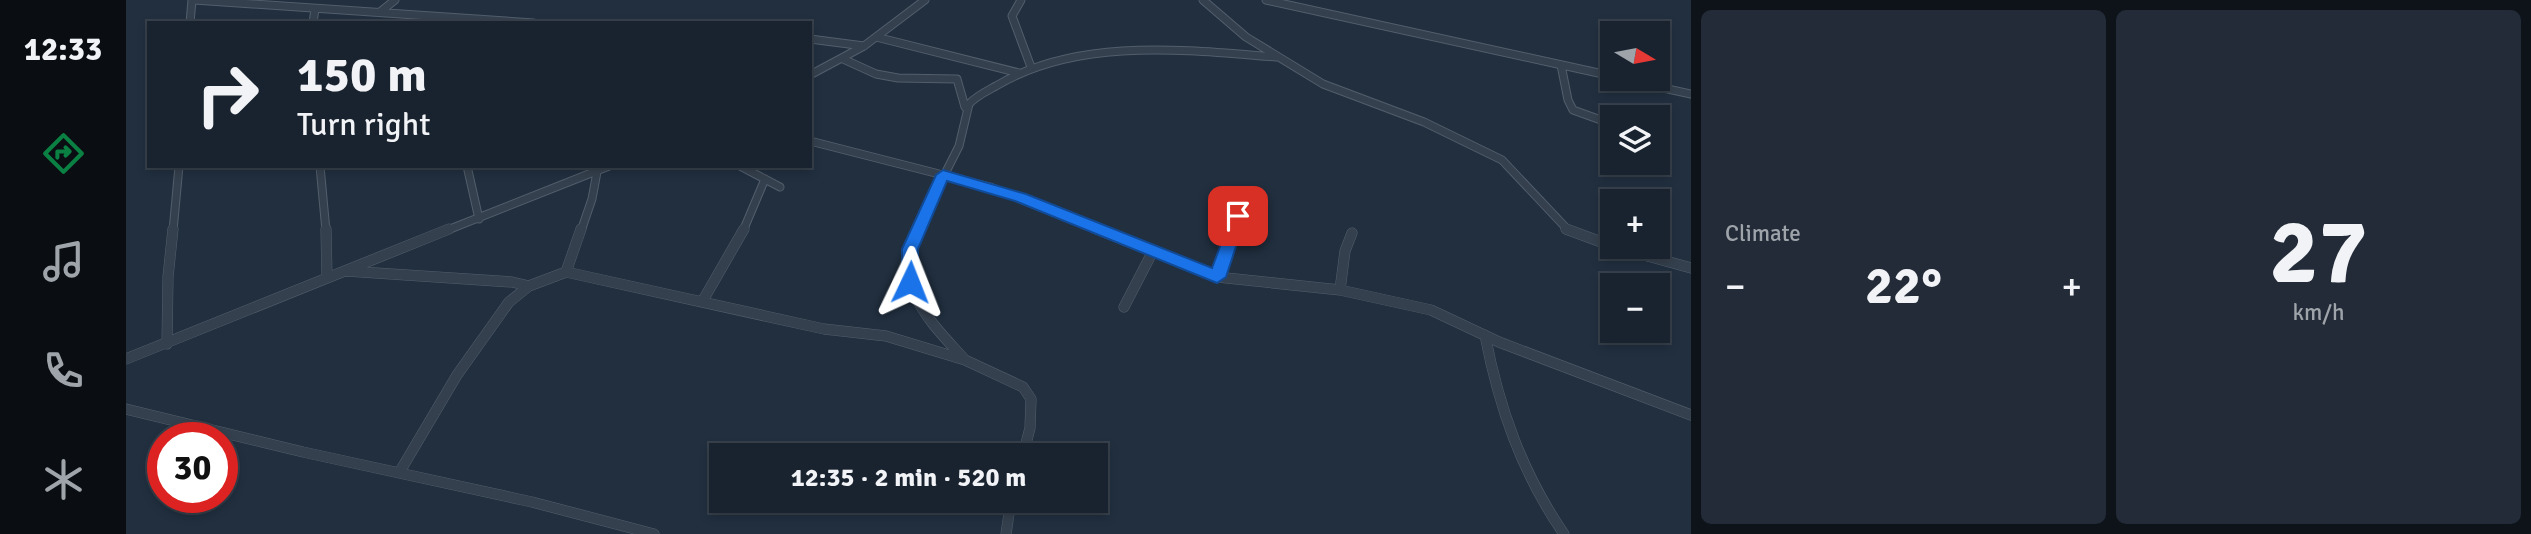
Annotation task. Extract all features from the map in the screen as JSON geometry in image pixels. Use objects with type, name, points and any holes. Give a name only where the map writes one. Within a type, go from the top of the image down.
[{"type":"street","points":[[190,21],[193,0],[506,21]]},
{"type":"street","points":[[313,21],[313,8],[321,0]]},
{"type":"street","points":[[380,12],[395,0]]},
{"type":"street","points":[[812,74],[864,46],[925,0]]},
{"type":"street","points":[[1021,0],[1012,16],[1031,67]]},
{"type":"street","points":[[1203,0],[1236,29],[1276,57],[1323,84],[1424,122],[1502,160],[1565,228],[1572,233],[1600,242]]},
{"type":"street","points":[[1266,0],[1600,73]]},
{"type":"street","points":[[876,37],[1019,73]]},
{"type":"street","points":[[812,40],[864,46]]},
{"type":"street","points":[[965,107],[982,93],[1031,67],[1082,56],[1134,51],[1198,51],[1276,57]]},
{"type":"street","points":[[844,59],[876,74],[898,78],[957,79],[960,82],[965,107],[962,137],[910,249],[908,271],[910,282],[924,310],[965,360]]},
{"type":"street","points":[[1562,65],[1568,100],[1573,110],[1600,120]]},
{"type":"street","points":[[1670,89],[1691,94]]},
{"type":"street","points":[[812,142],[1020,198],[1217,277],[1340,290],[1431,310],[1485,335],[1691,415]]},
{"type":"street","points":[[167,344],[168,277],[179,168]]},
{"type":"street","points":[[320,168],[326,211],[327,277]]},
{"type":"street","points":[[467,168],[479,219]]},
{"type":"street","points":[[126,359],[605,168]]},
{"type":"street","points":[[744,168],[780,187]]},
{"type":"street","points":[[566,272],[592,199],[597,172]]},
{"type":"street","points":[[702,302],[737,245],[765,179]]},
{"type":"street","points":[[1217,277],[1238,216]]},
{"type":"street","points":[[1340,290],[1345,251],[1352,233]]},
{"type":"street","points":[[1124,307],[1153,251]]},
{"type":"street","points":[[1660,259],[1691,268]]},
{"type":"street","points":[[342,271],[499,281],[529,286]]},
{"type":"street","points":[[399,473],[490,325],[509,302],[529,286],[566,272],[824,329],[886,336],[965,360],[1023,387],[1031,399],[1030,428],[1026,443]]},
{"type":"street","points":[[1485,335],[1494,385],[1505,424],[1539,497],[1564,534]]},
{"type":"street","points":[[126,409],[326,458],[572,510],[654,534]]},
{"type":"street","points":[[1006,534],[1009,513]]},
{"type":"route","points":[[910,282],[910,249],[943,175],[1020,198],[1217,277],[1238,216]]}]
